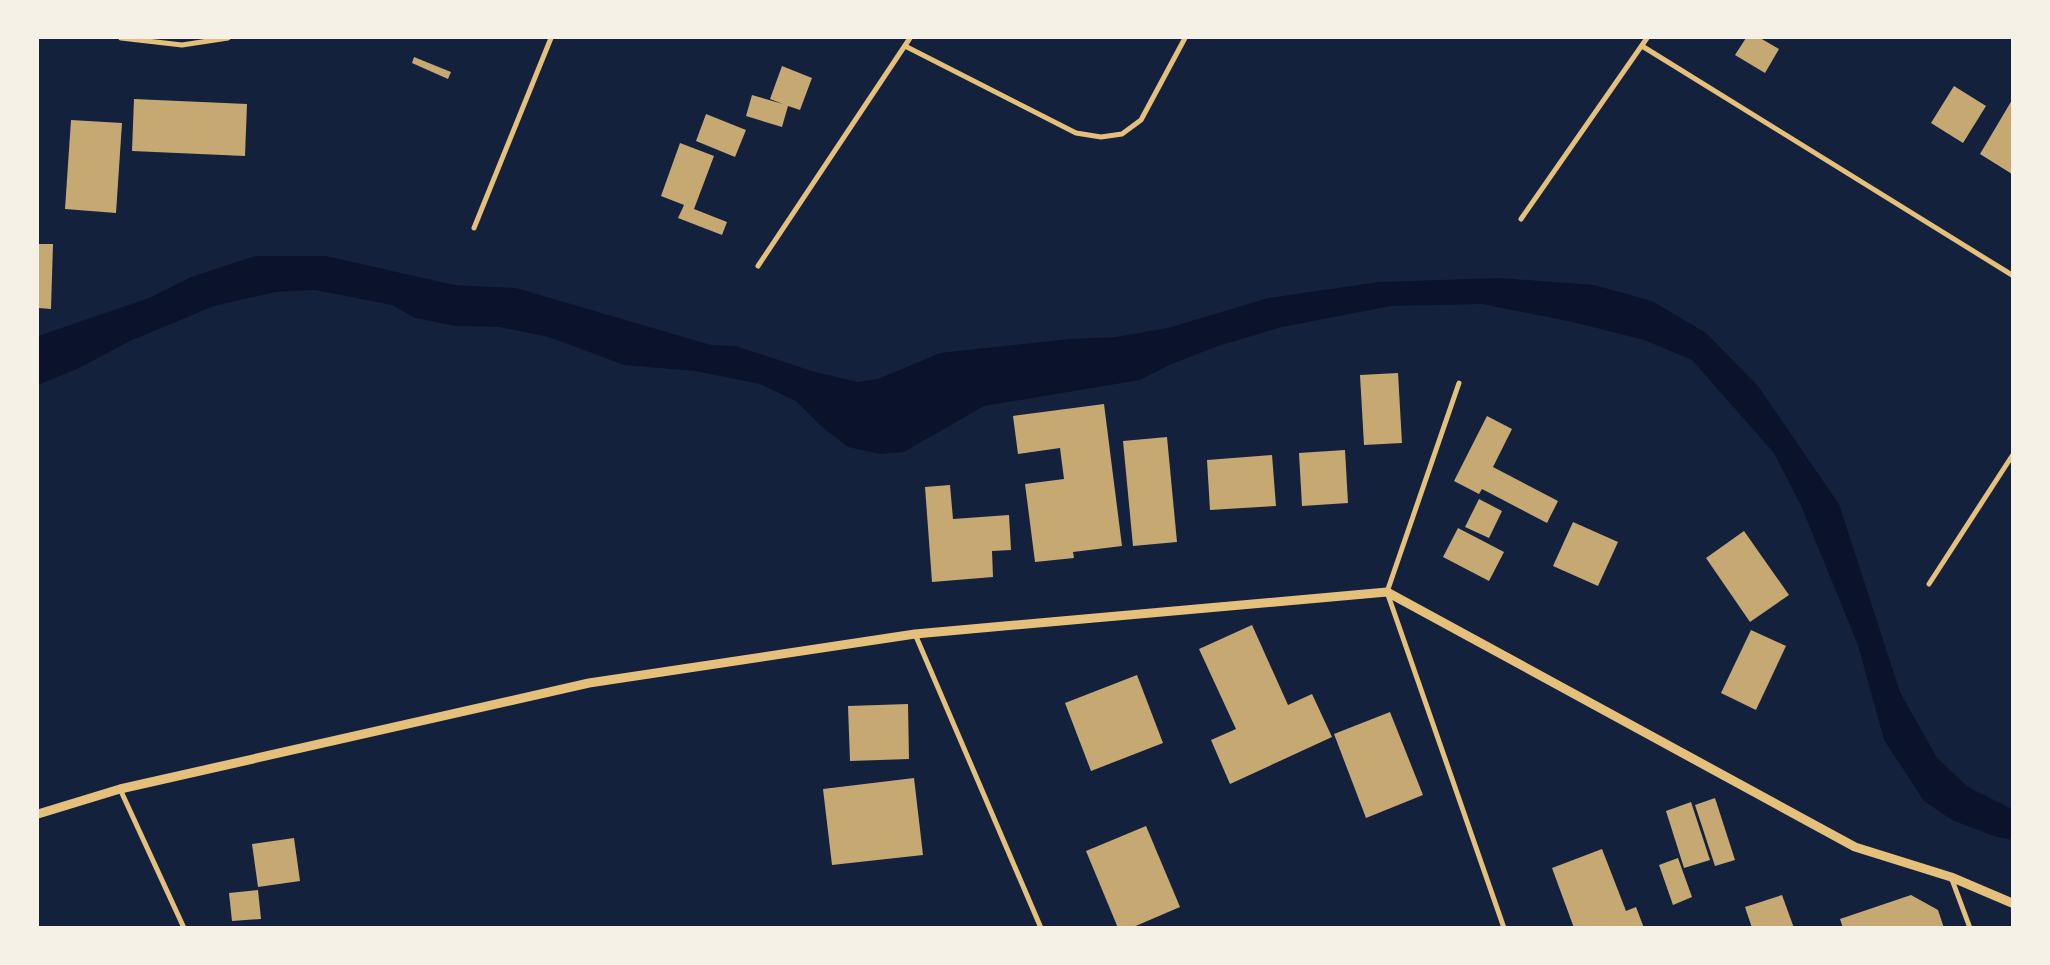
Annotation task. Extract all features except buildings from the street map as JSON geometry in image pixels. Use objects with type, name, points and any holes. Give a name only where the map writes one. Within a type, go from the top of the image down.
[{"type":"street","points":[[121,38],[182,45],[228,38]]},
{"type":"street","points":[[474,228],[551,38]]},
{"type":"street","points":[[758,266],[910,38]]},
{"type":"street","points":[[905,46],[1076,133],[1101,137],[1122,134],[1142,120],[1185,38]]},
{"type":"street","points":[[1521,219],[1647,38]]},
{"type":"street","points":[[1642,46],[2012,275]]},
{"type":"street","points":[[1460,383],[1387,592],[1504,928]]},
{"type":"street","points":[[1929,584],[2012,456]]},
{"type":"street","points":[[38,814],[120,789],[589,683],[915,634],[1387,592],[1855,846],[1951,877],[2012,902]]},
{"type":"street","points":[[915,634],[1041,928]]},
{"type":"street","points":[[120,789],[184,928]]},
{"type":"street","points":[[1951,877],[1970,928]]},
{"type":"water","points":[[255,256],[326,256],[454,285],[516,288],[711,345],[736,346],[815,372],[858,382],[878,379],[940,353],[1070,339],[1115,337],[1168,328],[1268,298],[1379,282],[1499,278],[1594,285],[1652,301],[1706,333],[1758,386],[1839,504],[1900,692],[1937,758],[1968,787],[2012,809],[2012,840],[1994,836],[1952,820],[1924,801],[1884,740],[1858,645],[1802,508],[1774,453],[1692,360],[1644,340],[1573,322],[1482,304],[1391,306],[1282,327],[1218,346],[1169,365],[1140,380],[984,406],[904,452],[880,454],[848,447],[822,427],[796,401],[760,384],[695,371],[624,365],[549,337],[499,327],[456,326],[415,318],[392,305],[315,290],[276,292],[214,306],[130,341],[77,369],[38,385],[38,336],[149,298],[191,277]]}]
